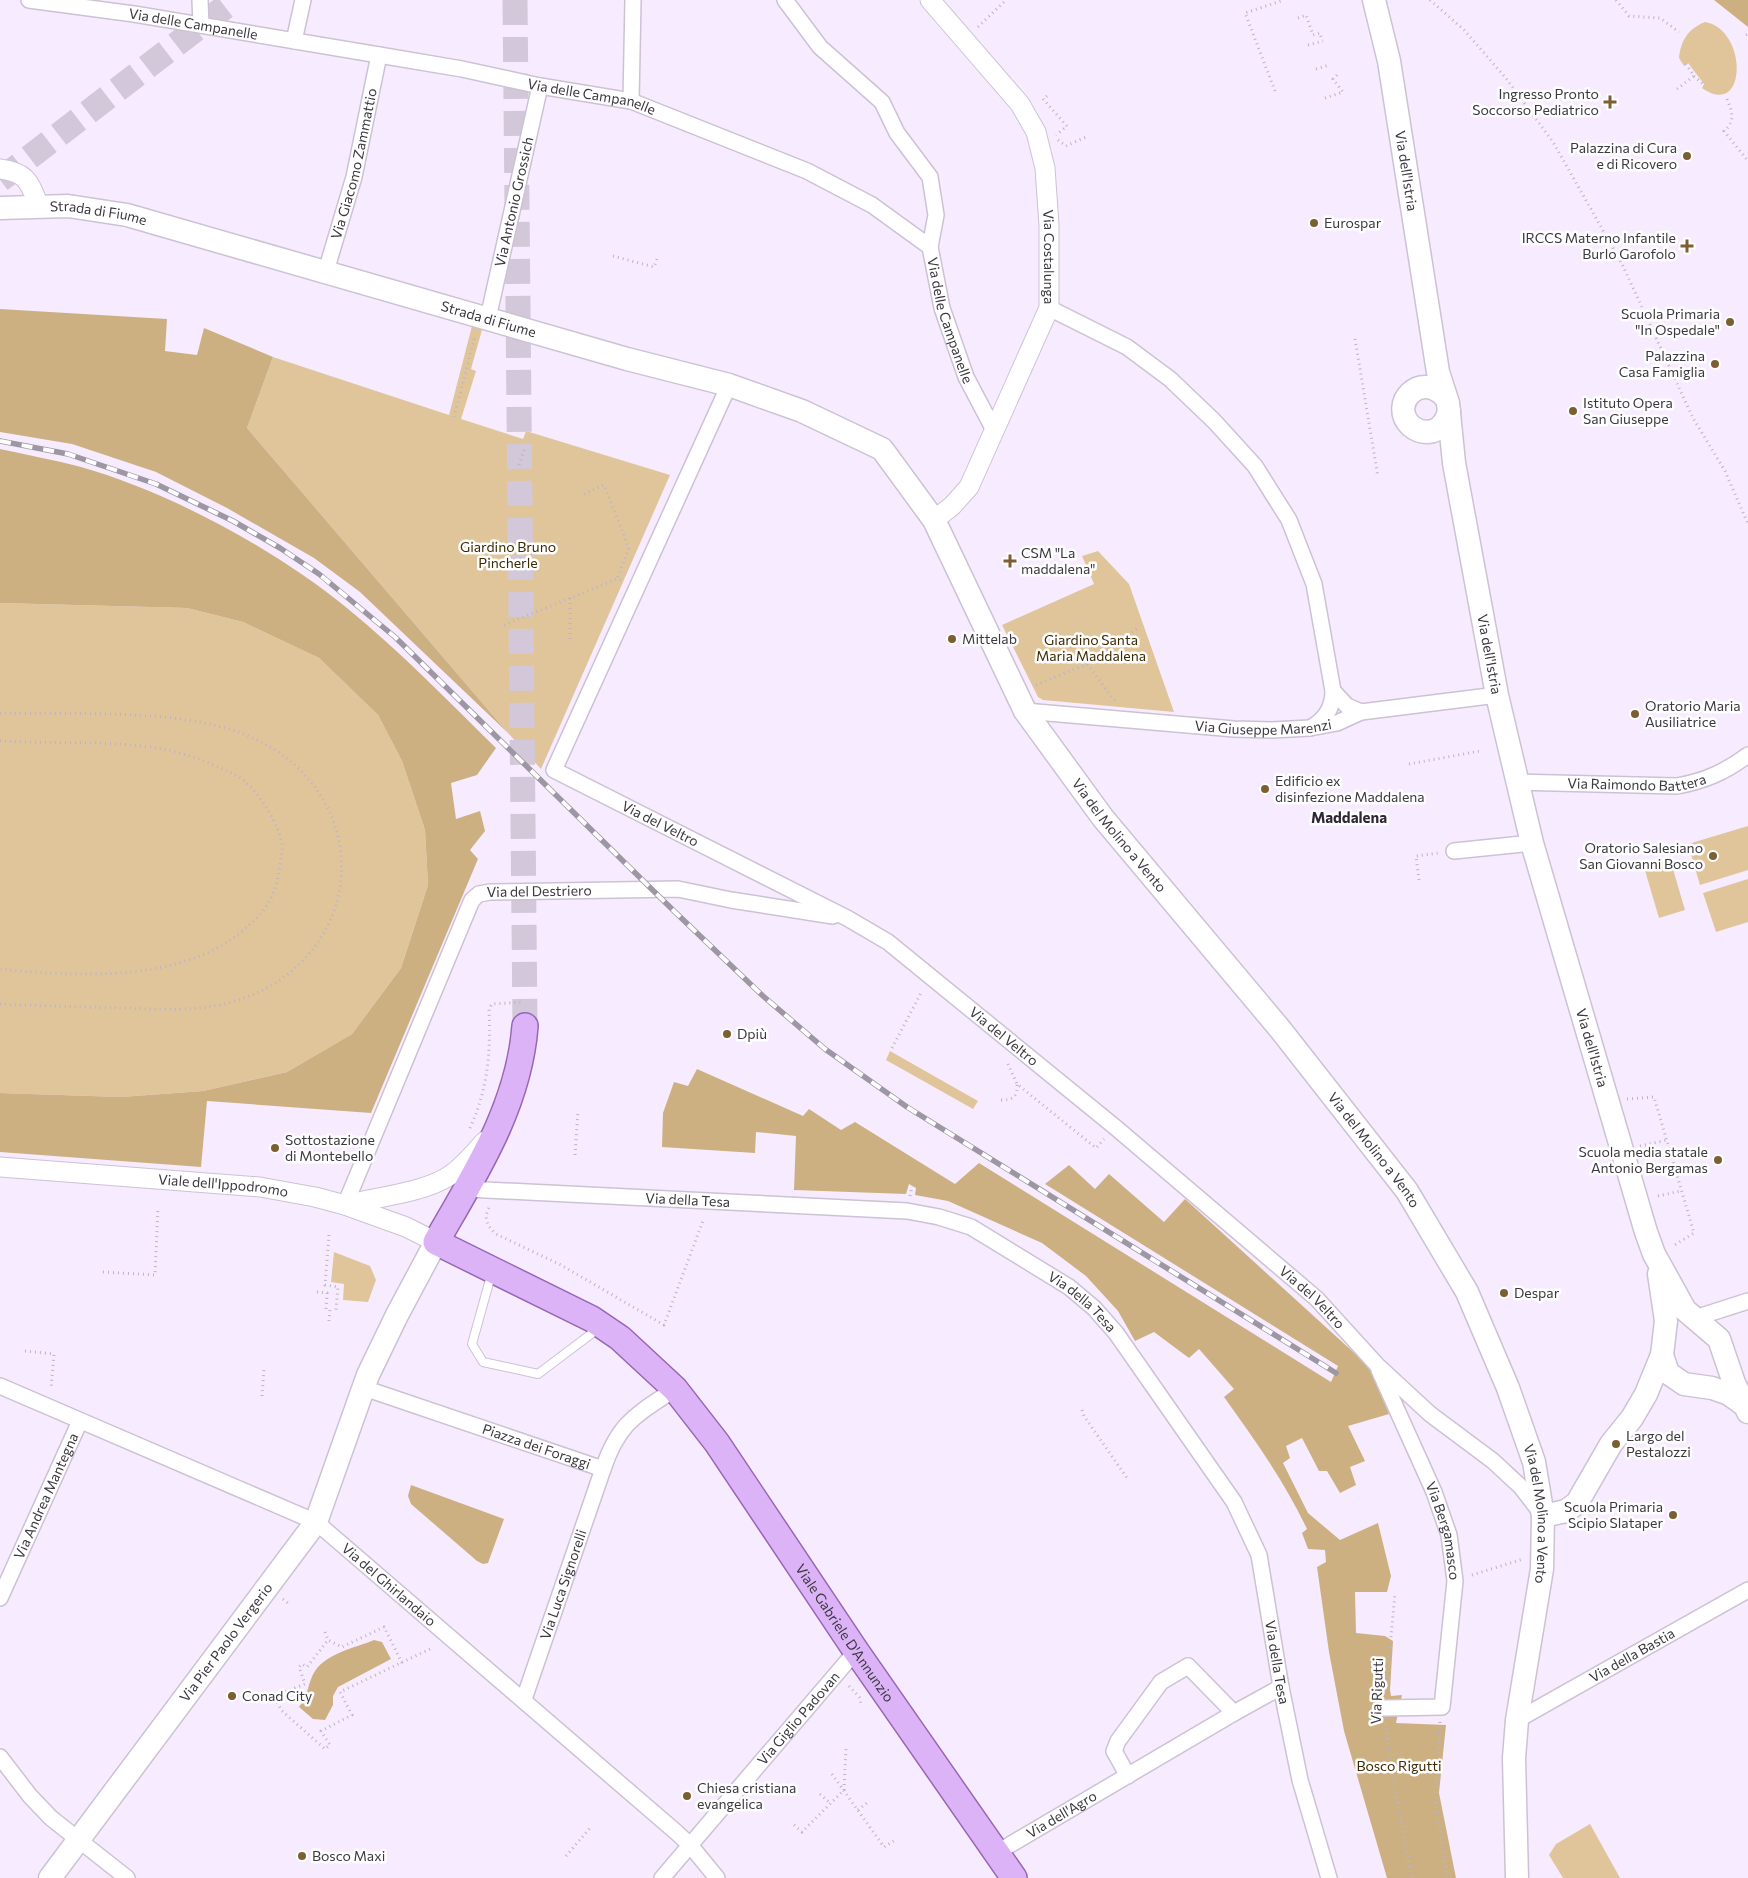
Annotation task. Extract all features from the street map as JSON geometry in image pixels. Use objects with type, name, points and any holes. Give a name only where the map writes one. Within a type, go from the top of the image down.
[{"type":"main road","name":"Via dell'Istria","points":[[1374,0],[1382,26],[1389,62],[1435,342],[1438,372],[1447,404],[1454,464],[1497,695],[1532,843],[1633,1190],[1664,1250],[1685,1310],[1719,1339],[1746,1408]]},
{"type":"main road","name":"Strada di Fiume","points":[[0,208],[68,206],[127,215],[627,359],[729,385],[802,410],[882,449],[934,520]]},
{"type":"main road","name":"Via dell'Istria","points":[[1435,342],[1427,374],[1420,387],[1408,395],[1405,401],[1404,416],[1414,428],[1429,432],[1447,450],[1454,464]]},
{"type":"main road","points":[[1420,387],[1434,388],[1447,404],[1443,424],[1429,432]]},
{"type":"main road","name":"Via del Molino a Vento","points":[[934,520],[1025,711],[1103,818],[1280,1029],[1407,1190],[1467,1292],[1508,1388],[1534,1462],[1544,1516],[1542,1569],[1517,1720],[1513,1791],[1517,1878]]},
{"type":"main road","points":[[364,1388],[397,1315],[486,1155],[512,1095],[521,1061],[524,1014]]},
{"type":"main road","points":[[436,1242],[602,1325],[646,1360],[675,1389]]},
{"type":"main road","name":"Via dell'Istria","points":[[1664,1250],[1666,1321],[1663,1350],[1668,1373],[1689,1385],[1729,1394],[1746,1408]]},
{"type":"main road","points":[[1544,1516],[1566,1511],[1577,1503],[1611,1444],[1632,1418],[1654,1378],[1663,1350],[1675,1330],[1700,1323]]},
{"type":"main road","points":[[1632,1418],[1661,1394],[1689,1385],[1705,1383],[1716,1373],[1722,1359],[1722,1349]]},
{"type":"main road","name":"Via Pier Paolo Vergerio","points":[[50,1878],[316,1522],[364,1388]]},
{"type":"main road","name":"Viale Gabriele D'Annunzio","points":[[675,1389],[718,1443],[856,1651],[1014,1878]]},
{"type":"street","name":"Via delle Campanelle","points":[[29,0],[201,25],[462,69],[540,86],[631,101],[807,171],[872,205],[930,247],[942,308],[966,377],[995,432]]},
{"type":"street","points":[[200,0],[201,25]]},
{"type":"street","points":[[294,41],[303,0]]},
{"type":"street","points":[[631,101],[633,0]]},
{"type":"street","points":[[785,0],[820,47],[882,102],[897,133],[930,177],[936,215],[930,247]]},
{"type":"street","name":"Via Costalunga","points":[[930,0],[1020,104],[1036,132],[1045,168],[1049,225],[1049,308],[969,487],[952,506],[934,520]]},
{"type":"street","name":"Via Giacomo Zammattio","points":[[326,271],[354,178],[379,55]]},
{"type":"street","name":"Via Antonio Grossich","points":[[484,317],[540,86]]},
{"type":"street","points":[[0,168],[16,171],[28,180],[40,206]]},
{"type":"street","points":[[1049,308],[1127,347],[1170,379],[1214,421],[1255,466],[1289,520],[1314,584],[1333,691],[1333,700],[1328,711],[1321,722],[1310,728]]},
{"type":"street","name":"Via del Veltro","points":[[729,385],[554,770],[607,795],[847,918],[888,942],[1115,1127],[1317,1300],[1377,1365],[1430,1414],[1500,1468],[1521,1487],[1544,1516]]},
{"type":"street","points":[[1333,691],[1347,706],[1360,712]]},
{"type":"street","name":"Via Giuseppe Marenzi","points":[[1025,711],[1234,729],[1310,728],[1337,723],[1360,712],[1497,695]]},
{"type":"street","name":"Via Raimondo Battera","points":[[1518,782],[1677,786],[1699,782],[1716,776],[1748,755]]},
{"type":"street","points":[[1454,851],[1532,843]]},
{"type":"street","name":"Via del Destriero","points":[[345,1205],[472,900],[479,894],[490,892],[678,889],[731,900],[847,918]]},
{"type":"street","points":[[345,1205],[424,1186],[449,1177],[470,1159],[488,1136],[512,1095]]},
{"type":"street","name":"Viale dell'Ippodromo","points":[[0,1167],[260,1187],[315,1197],[345,1205],[406,1227],[436,1242]]},
{"type":"street","name":"Via della Tesa","points":[[467,1189],[907,1211],[939,1217],[971,1227],[1069,1287],[1094,1308],[1116,1333],[1234,1502],[1259,1555],[1281,1687],[1300,1780],[1329,1878]]},
{"type":"street","points":[[1700,1323],[1748,1301]]},
{"type":"street","name":"Via Bergamasco","points":[[1377,1365],[1434,1492],[1449,1535],[1455,1581],[1442,1707]]},
{"type":"street","name":"Via del Ghirlandaio","points":[[0,1386],[316,1522],[524,1699],[690,1845],[717,1878]]},
{"type":"street","name":"Piazza dei Foraggi","points":[[364,1388],[603,1469],[612,1445],[622,1429],[642,1411],[675,1389]]},
{"type":"street","name":"Via Andrea Mantegna","points":[[0,1598],[80,1420]]},
{"type":"street","name":"Via Luca Signorelli","points":[[524,1699],[603,1469]]},
{"type":"street","name":"Via della Bastia","points":[[1517,1720],[1748,1590]]},
{"type":"street","name":"Via Giglio Padovan","points":[[662,1878],[856,1651]]},
{"type":"street","points":[[1128,1776],[1114,1751],[1118,1741],[1152,1692],[1161,1682],[1174,1673],[1188,1666],[1234,1713]]},
{"type":"street","name":"Via dell'Agro","points":[[996,1853],[1281,1687]]},
{"type":"street","points":[[1385,1708],[1442,1707]]},
{"type":"street","points":[[0,1757],[30,1796],[50,1818],[127,1878]]},
{"type":"lane","points":[[493,1270],[472,1344],[483,1362],[538,1374],[602,1325]]},
{"type":"path","points":[[965,40],[1006,0]]},
{"type":"path","points":[[1275,91],[1244,13],[1284,0]]},
{"type":"path","points":[[1430,0],[1464,30],[1506,77],[1553,142],[1622,264],[1693,418],[1724,471],[1748,524]]},
{"type":"path","points":[[1616,0],[1629,16],[1660,18],[1679,32]]},
{"type":"path","points":[[1298,18],[1306,15],[1313,35],[1320,32],[1321,37]]},
{"type":"path","points":[[1308,46],[1323,41]]},
{"type":"path","points":[[1686,64],[1694,76],[1704,85]]},
{"type":"path","points":[[1316,69],[1330,65]]},
{"type":"path","points":[[1325,98],[1343,92],[1333,79],[1337,75]]},
{"type":"path","points":[[1677,89],[1694,76]]},
{"type":"path","points":[[1047,96],[1043,99],[1067,126],[1054,138],[1066,146],[1086,137]]},
{"type":"path","points":[[1727,99],[1733,111],[1728,128],[1724,131],[1748,161]]},
{"type":"path","points":[[613,256],[654,267],[656,259]]},
{"type":"path","points":[[454,417],[484,317]]},
{"type":"path","points":[[1355,339],[1378,477]]},
{"type":"path","points":[[519,465],[525,446]]},
{"type":"path","points":[[584,494],[604,485],[629,548],[617,579]]},
{"type":"path","points":[[504,625],[617,579],[637,587]]},
{"type":"path","points":[[570,598],[570,639]]},
{"type":"path","points":[[1031,688],[1087,664],[1138,628]]},
{"type":"path","points":[[1087,664],[1115,701]]},
{"type":"path","points":[[0,713],[148,717],[196,722],[245,735],[298,766],[316,788],[330,810],[338,835],[342,860],[336,908],[320,940],[299,964],[280,980],[256,993],[230,1002],[184,1010],[0,1004]]},
{"type":"path","points":[[0,741],[123,745],[162,749],[195,757],[240,777],[271,813],[280,830],[283,847],[279,880],[269,904],[233,940],[209,953],[173,965],[136,970],[74,974],[0,969]]},
{"type":"path","points":[[1408,764],[1480,751]]},
{"type":"path","points":[[1419,880],[1416,856],[1454,851]]},
{"type":"path","points":[[892,1048],[930,975]]},
{"type":"path","points":[[468,1132],[480,1106],[488,1068],[490,1047],[489,1009],[492,1004],[502,1002],[524,1014]]},
{"type":"path","points":[[1001,1100],[1010,1100],[1015,1097],[1018,1091],[1017,1084],[1096,1148],[1115,1127]]},
{"type":"path","points":[[1621,1099],[1654,1097],[1694,1233],[1664,1250]]},
{"type":"path","points":[[575,1155],[578,1111]]},
{"type":"path","points":[[1635,1148],[1666,1140]]},
{"type":"path","points":[[1652,1198],[1681,1191]]},
{"type":"path","points":[[492,1207],[488,1209],[486,1218],[488,1225],[496,1234],[561,1265],[664,1326],[706,1214]]},
{"type":"path","points":[[103,1272],[155,1275],[158,1208]]},
{"type":"path","points":[[329,1235],[325,1285],[338,1287],[336,1310]]},
{"type":"path","points":[[317,1292],[327,1293],[329,1321]]},
{"type":"path","points":[[25,1351],[54,1354],[50,1389]]},
{"type":"path","points":[[262,1396],[264,1369]]},
{"type":"path","points":[[1082,1410],[1084,1416],[1127,1478]]},
{"type":"path","points":[[1455,1581],[1526,1558]]},
{"type":"path","name":"Via Rigutti","points":[[1395,1593],[1385,1708],[1392,1772],[1412,1878]]},
{"type":"path","points":[[283,1599],[288,1604]]},
{"type":"path","points":[[325,1632],[328,1640],[342,1647],[384,1627],[402,1663]]},
{"type":"path","points":[[328,1640],[307,1667],[302,1664],[299,1667],[305,1684],[274,1696],[281,1710],[325,1749],[330,1745],[321,1731],[352,1715],[340,1692],[432,1648]]},
{"type":"path","points":[[1442,1707],[1436,1803],[1447,1878]]},
{"type":"path","points":[[794,1825],[802,1832],[844,1790],[846,1749]]},
{"type":"path","points":[[832,1774],[884,1847],[895,1840]]},
{"type":"path","points":[[820,1794],[830,1803]]},
{"type":"path","points":[[858,1810],[868,1802]]},
{"type":"path","points":[[566,1856],[590,1828]]},
{"type":"green space","points":[[1714,0],[1748,0],[1748,27]]},
{"type":"green space","points":[[1705,22],[1719,28],[1729,40],[1735,54],[1737,70],[1735,83],[1728,92],[1717,95],[1702,88],[1704,84],[1688,63],[1684,66],[1679,58],[1686,36],[1694,28]]},
{"type":"green space","points":[[0,309],[167,319],[165,351],[197,355],[204,328],[273,357],[247,428],[508,733],[360,592],[314,558],[227,508],[156,472],[72,444],[0,432]]},
{"type":"green space","name":"Giardino Bruno Pincherle","points":[[472,326],[482,330],[471,369],[476,371],[461,419],[523,439],[526,431],[670,475],[541,769],[247,428],[273,357],[449,415]]},
{"type":"green space","points":[[0,449],[71,464],[150,491],[186,507],[255,544],[319,586],[367,624],[496,748],[477,775],[451,783],[456,819],[480,811],[485,831],[470,850],[478,859],[371,1113],[207,1101],[201,1167],[0,1152],[0,1093],[121,1097],[203,1091],[287,1072],[352,1034],[401,968],[428,885],[425,830],[402,761],[378,715],[319,658],[243,622],[187,608],[0,603]]},
{"type":"green space","name":"Giardino Santa Maria Maddalena","points":[[1098,551],[1129,584],[1174,712],[1043,700],[1038,697],[1002,625],[1094,584],[1082,556]]},
{"type":"green space","points":[[0,603],[187,608],[243,622],[319,658],[378,715],[402,761],[425,830],[428,885],[401,968],[352,1034],[287,1072],[203,1091],[121,1097],[0,1093]]},
{"type":"green space","points":[[1748,826],[1748,870],[1700,885],[1688,844]]},
{"type":"green space","points":[[1670,859],[1685,910],[1659,918],[1644,867]]},
{"type":"green space","points":[[1748,879],[1748,922],[1716,932],[1703,893]]},
{"type":"green space","points":[[890,1051],[978,1101],[973,1109],[886,1060]]},
{"type":"green space","name":"Bosco Rigutti","points":[[697,1069],[803,1116],[809,1109],[841,1130],[855,1122],[955,1184],[979,1163],[1331,1382],[1338,1366],[1045,1184],[1069,1165],[1095,1189],[1109,1174],[1164,1222],[1185,1199],[1373,1370],[1389,1414],[1348,1426],[1365,1461],[1350,1467],[1356,1485],[1340,1493],[1327,1471],[1319,1471],[1302,1438],[1286,1446],[1290,1458],[1283,1463],[1308,1513],[1340,1540],[1378,1523],[1391,1576],[1387,1592],[1355,1592],[1356,1633],[1385,1636],[1393,1641],[1391,1696],[1402,1695],[1396,1723],[1446,1725],[1439,1793],[1456,1878],[1387,1878],[1344,1731],[1329,1652],[1317,1567],[1326,1562],[1325,1550],[1308,1549],[1302,1533],[1307,1529],[1289,1494],[1258,1445],[1224,1397],[1234,1389],[1199,1349],[1189,1358],[1154,1332],[1135,1341],[1118,1311],[1086,1276],[1042,1243],[948,1201],[915,1195],[916,1188],[909,1184],[906,1194],[794,1190],[796,1136],[756,1132],[755,1153],[662,1147],[663,1113],[674,1082],[688,1086]]},
{"type":"green space","points":[[334,1252],[370,1266],[376,1280],[368,1302],[343,1300],[344,1284],[331,1282]]},
{"type":"green space","points":[[411,1485],[504,1519],[488,1563],[483,1564],[477,1561],[411,1504],[408,1496]]},
{"type":"green space","points":[[374,1640],[382,1642],[391,1659],[338,1687],[333,1696],[333,1705],[325,1720],[313,1719],[299,1707],[305,1698],[315,1671],[320,1665],[334,1655]]},
{"type":"green space","points":[[1590,1824],[1620,1878],[1563,1878],[1549,1855],[1556,1844]]},
{"type":"tunnel","points":[[0,180],[234,0]]},
{"type":"tunnel","points":[[515,0],[525,1026]]},
{"type":"railway","points":[[0,441],[68,454],[156,484],[233,521],[280,548],[319,574],[395,637],[675,912],[763,996],[825,1049],[907,1107],[1336,1373]]},
{"type":"place","name":"Ingresso Pronto Soccorso Pediatrico","points":[[1610,102]]},
{"type":"place","name":"Palazzina di Cura e di Ricovero","points":[[1687,156]]},
{"type":"place","name":"Eurospar","points":[[1314,223]]},
{"type":"place","name":"IRCCS Materno Infantile Burlo Garofolo","points":[[1687,246]]},
{"type":"place","name":"Scuola Primaria \"In Ospedale\"","points":[[1730,322]]},
{"type":"place","name":"Palazzina Casa Famiglia","points":[[1715,364]]},
{"type":"place","name":"Istituto Opera San Giuseppe","points":[[1573,411]]},
{"type":"place","name":"CSM \"La maddalena\"","points":[[1010,561]]},
{"type":"place","name":"Mittelab","points":[[952,639]]},
{"type":"place","name":"Oratorio Maria Ausiliatrice","points":[[1635,714]]},
{"type":"place","name":"Edificio ex disinfezione Maddalena","points":[[1265,789]]},
{"type":"place","name":"Oratorio Salesiano San Giovanni Bosco","points":[[1713,856]]},
{"type":"place","name":"Dpiù","points":[[727,1034]]},
{"type":"place","name":"Sottostazione di Montebello","points":[[275,1148]]},
{"type":"place","name":"Scuola media statale Antonio Bergamas","points":[[1718,1160]]},
{"type":"place","name":"Despar","points":[[1504,1293]]},
{"type":"place","name":"Largo del Pestalozzi","points":[[1616,1444]]},
{"type":"place","name":"Scuola Primaria Scipio Slataper","points":[[1673,1515]]},
{"type":"place","name":"Conad City","points":[[232,1696]]},
{"type":"place","name":"Chiesa cristiana evangelica","points":[[687,1796]]},
{"type":"place","name":"Bosco Maxi","points":[[302,1856]]},
{"type":"district","name":"Maddalena","points":[[1349,818]]}]
